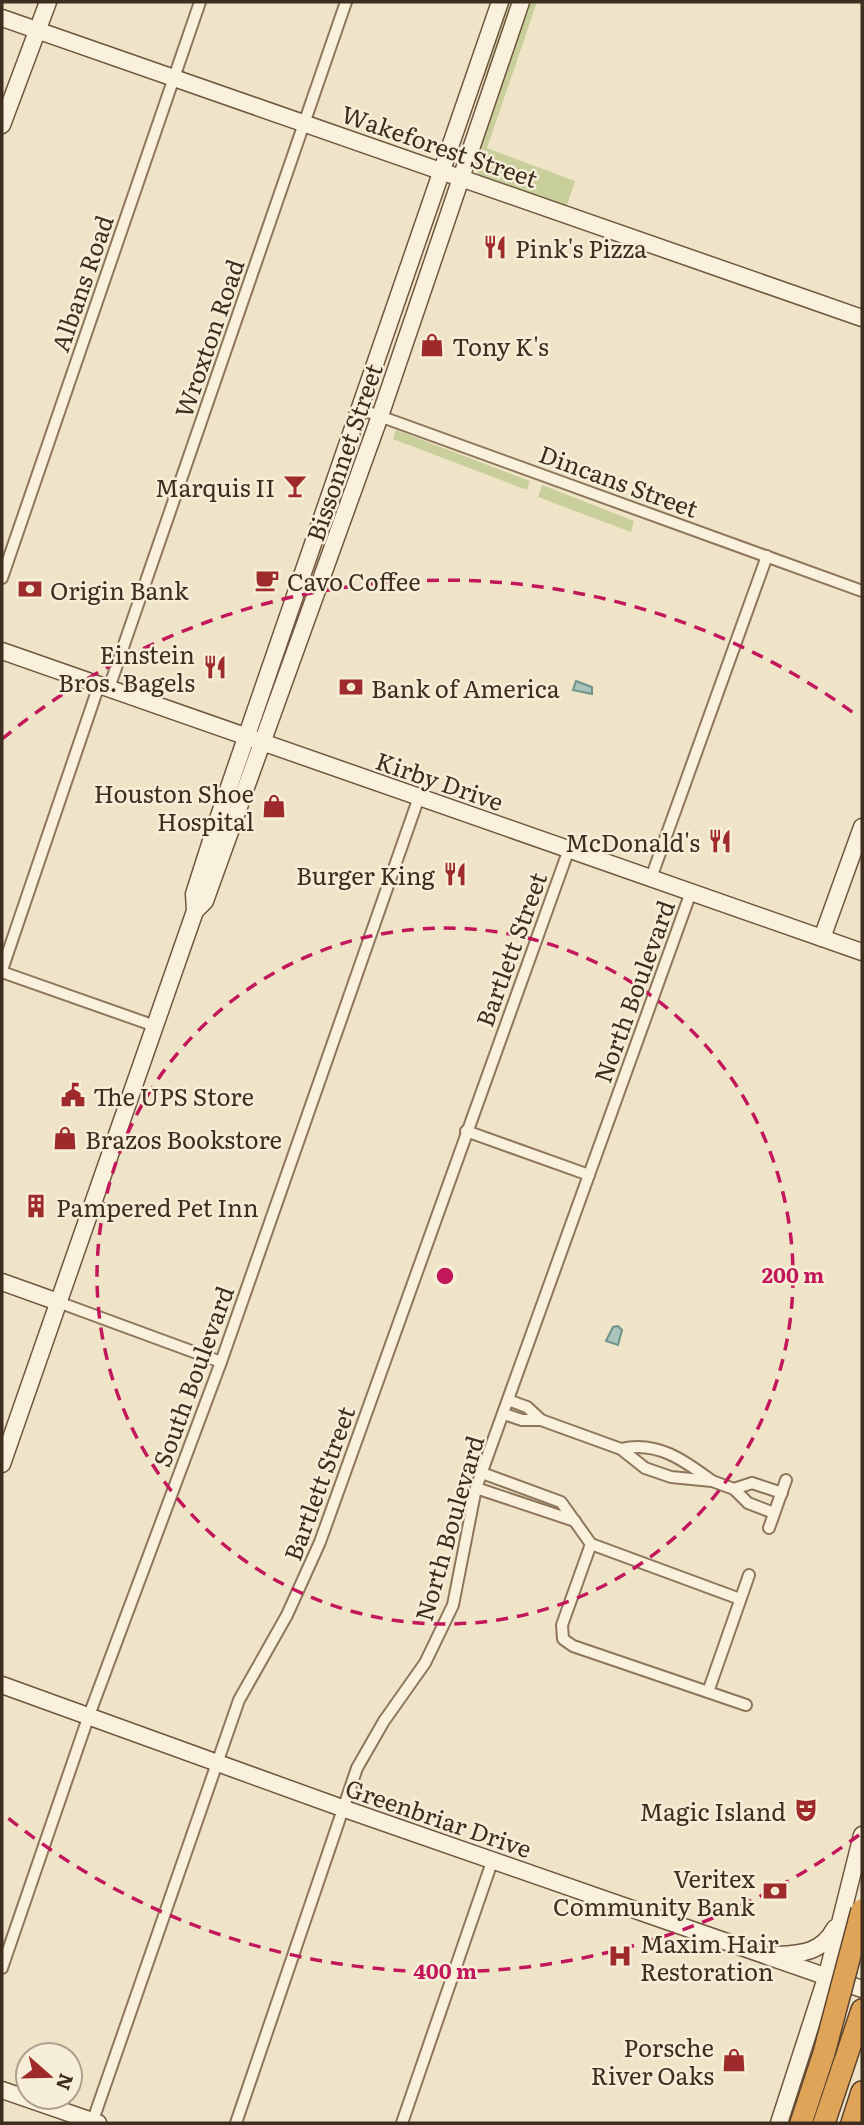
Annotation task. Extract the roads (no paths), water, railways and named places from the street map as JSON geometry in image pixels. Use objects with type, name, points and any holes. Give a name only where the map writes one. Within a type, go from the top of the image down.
[{"type":"highway","points":[[801,2123],[824,2053],[852,1911]]},
{"type":"highway","points":[[824,2123],[862,2010]]},
{"type":"highway","points":[[852,2123],[862,2092]]},
{"type":"main road","points":[[2,125],[48,2]]},
{"type":"main road","name":"Bissonnet Street","points":[[255,740],[309,558],[500,2]]},
{"type":"main road","name":"Bissonnet Street","points":[[2,1464],[195,911],[194,894],[327,565],[522,2]]},
{"type":"main road","name":"Wakeforest Street","points":[[2,18],[862,318]]},
{"type":"main road","points":[[309,558],[327,565]]},
{"type":"main road","name":"Kirby Drive","points":[[2,651],[862,952]]},
{"type":"main road","points":[[822,938],[862,827]]},
{"type":"main road","points":[[2,1282],[58,1302]]},
{"type":"main road","name":"Greenbriar Drive","points":[[2,1685],[342,1808],[862,1989]]},
{"type":"main road","points":[[862,1835],[846,1942],[862,1960]]},
{"type":"main road","points":[[767,1955],[806,1953],[821,1946],[852,1911]]},
{"type":"main road","points":[[779,2123],[827,1975],[852,1911]]},
{"type":"main road","points":[[2,2090],[94,2123]]},
{"type":"street","name":"Albans Road","points":[[2,578],[200,2]]},
{"type":"street","name":"Wroxton Road","points":[[2,971],[306,122],[346,2]]},
{"type":"street","name":"Dincans Street","points":[[360,409],[862,591]]},
{"type":"street","name":"North Boulevard","points":[[651,878],[767,556]]},
{"type":"street","name":"South Boulevard","points":[[2,1968],[88,1718],[220,1362],[419,797]]},
{"type":"street","name":"Bartlett Street","points":[[94,2123],[239,1700],[287,1615],[316,1552],[569,849]]},
{"type":"street","name":"North Boulevard","points":[[236,2123],[342,1808],[369,1745],[441,1633],[461,1573],[468,1516],[476,1488],[691,892]]},
{"type":"street","points":[[2,971],[155,1026]]},
{"type":"street","points":[[466,1131],[589,1175]]},
{"type":"street","points":[[58,1302],[220,1362]]},
{"type":"street","points":[[508,1400],[527,1407],[541,1420]]},
{"type":"street","points":[[504,1413],[522,1420],[541,1420],[621,1449],[645,1468],[671,1477],[712,1481],[734,1489],[748,1503],[774,1513]]},
{"type":"street","points":[[621,1449],[651,1447],[681,1458],[712,1481]]},
{"type":"street","points":[[482,1473],[561,1502],[591,1544],[740,1598]]},
{"type":"street","points":[[769,1528],[786,1480]]},
{"type":"street","points":[[734,1489],[752,1483],[782,1493]]},
{"type":"street","points":[[476,1488],[575,1521]]},
{"type":"street","points":[[524,1505],[530,1490]]},
{"type":"street","points":[[591,1544],[562,1625],[563,1639],[573,1646],[746,1705]]},
{"type":"street","points":[[708,1692],[749,1575]]},
{"type":"street","points":[[402,2123],[493,1859]]},
{"type":"water","points":[[576,681],[592,687],[592,694],[573,690]]},
{"type":"water","points":[[618,1326],[622,1330],[618,1345],[606,1341],[613,1327]]},
{"type":"place","name":"Pink's Pizza","points":[[495,247]]},
{"type":"place","name":"Tony K's","points":[[432,345]]},
{"type":"place","name":"Marquis II","points":[[295,486]]},
{"type":"place","name":"Cavo Coffee","points":[[267,580]]},
{"type":"place","name":"Origin Bank","points":[[30,589]]},
{"type":"place","name":"Einstein Bros. Bagels","points":[[215,667]]},
{"type":"place","name":"Bank of America","points":[[351,687]]},
{"type":"place","name":"Houston Shoe Hospital","points":[[274,806]]},
{"type":"place","name":"McDonald's","points":[[720,841]]},
{"type":"place","name":"Burger King","points":[[455,874]]},
{"type":"place","name":"The UPS Store","points":[[73,1095]]},
{"type":"place","name":"Brazos Bookstore","points":[[65,1138]]},
{"type":"place","name":"Pampered Pet Inn","points":[[36,1206]]},
{"type":"place","name":"Magic Island","points":[[806,1810]]},
{"type":"place","name":"Veritex Community Bank","points":[[775,1891]]},
{"type":"place","name":"Maxim Hair Restoration","points":[[620,1956]]},
{"type":"place","name":"Porsche River Oaks","points":[[734,2060]]}]
